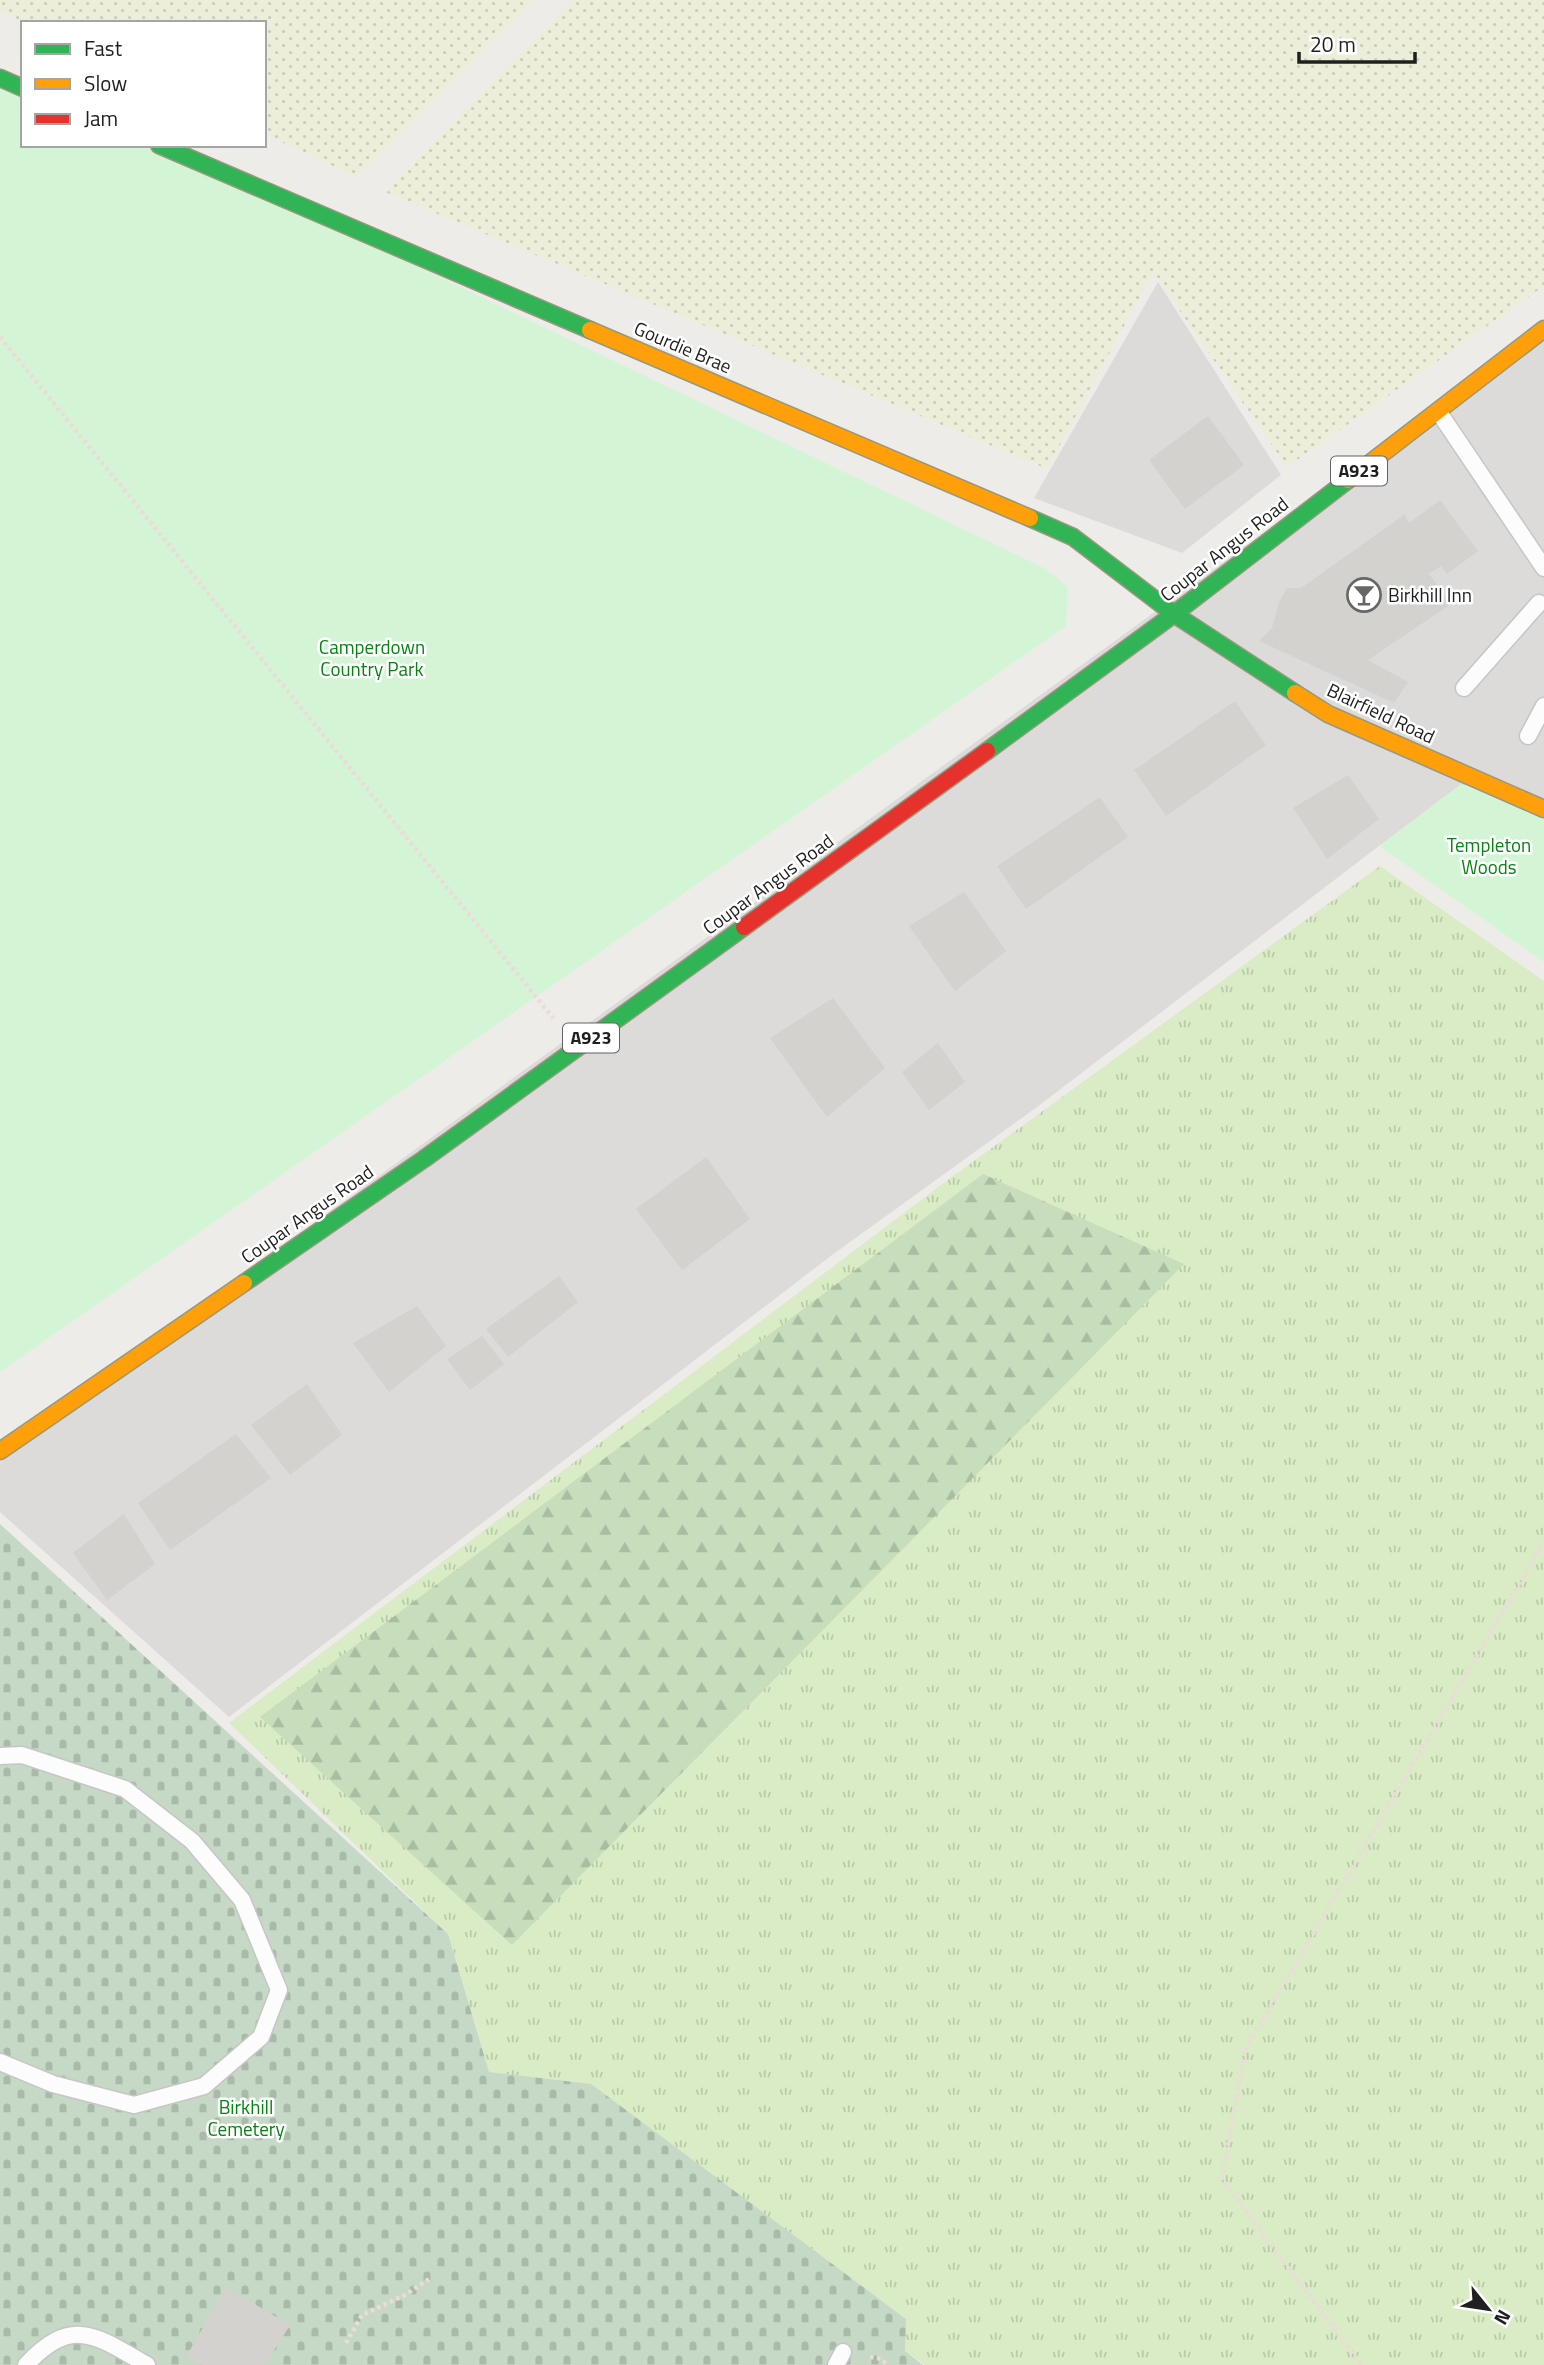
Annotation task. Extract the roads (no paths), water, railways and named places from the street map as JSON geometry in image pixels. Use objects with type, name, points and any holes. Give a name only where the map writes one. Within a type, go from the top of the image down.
[{"type":"main road","points":[[0,78],[21,87]]},
{"type":"main road","name":"Gourdie Brae","points":[[164,147],[1073,537],[1174,614]]},
{"type":"main road","name":"Coupar Angus Road","points":[[0,1451],[424,1160],[1174,614],[1544,329]]},
{"type":"main road","name":"Blairfield Road","points":[[1174,614],[1328,714],[1544,809]]},
{"type":"lane","points":[[1438,411],[1544,568]]},
{"type":"lane","points":[[1464,688],[1542,605],[1544,587]]},
{"type":"lane","points":[[1528,736],[1544,706]]},
{"type":"lane","points":[[0,1756],[22,1755],[125,1789],[192,1841],[242,1900],[279,1990],[261,2037],[204,2086],[134,2105],[53,2084],[0,2062]]},
{"type":"lane","points":[[26,2365],[43,2347],[72,2334],[102,2339],[147,2365]]},
{"type":"place","name":"Birkhill Inn","points":[[1364,595]]},
{"type":"park label","name":"Camperdown Country Park","points":[[372,658]]},
{"type":"park label","name":"Templeton Woods","points":[[1489,856]]},
{"type":"park label","name":"Birkhill Cemetery","points":[[246,2118]]}]
